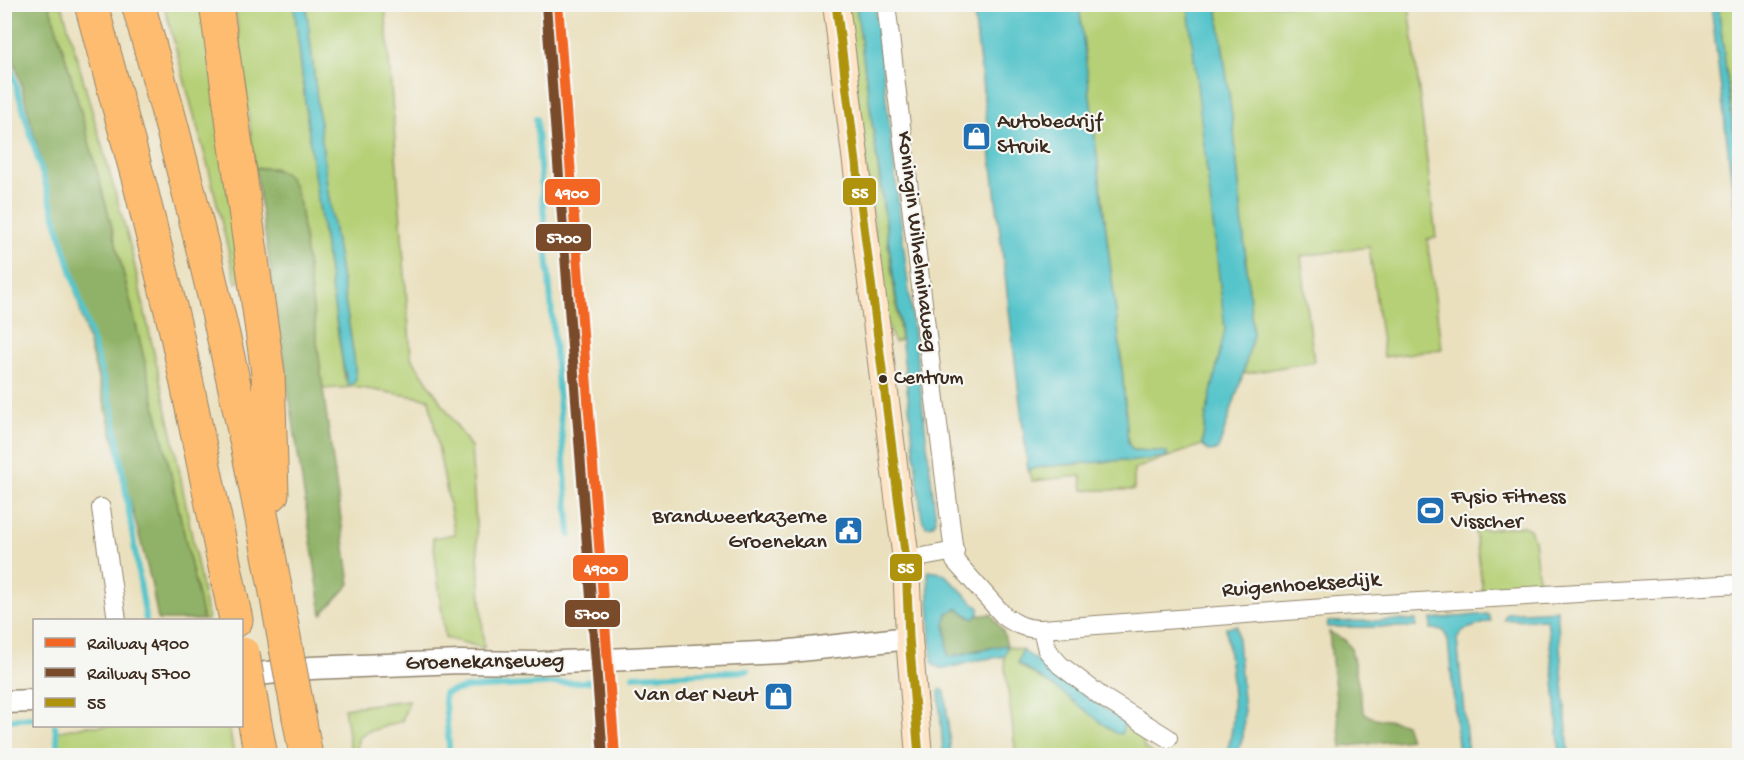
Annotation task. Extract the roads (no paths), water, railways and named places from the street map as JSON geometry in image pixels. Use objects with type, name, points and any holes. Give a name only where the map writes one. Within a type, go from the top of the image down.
[{"type":"highway","points":[[91,4],[176,331],[236,619]]},
{"type":"highway","points":[[138,4],[218,311],[274,581],[306,756]]},
{"type":"highway","points":[[216,4],[268,373],[274,581]]},
{"type":"highway","points":[[243,664],[258,740]]},
{"type":"main road","points":[[836,4],[906,560],[909,638],[919,756]]},
{"type":"street","name":"Koningin Wilhelminaweg","points":[[886,4],[955,550]]},
{"type":"street","points":[[101,508],[117,619]]},
{"type":"street","points":[[906,560],[955,550]]},
{"type":"street","name":"Ruigenhoeksedijk","points":[[955,550],[956,561],[1004,616],[1026,629],[1377,604],[1740,584]]},
{"type":"street","points":[[1042,629],[1047,651],[1060,665],[1102,697],[1168,738]]},
{"type":"street","name":"Groenekanseweg","points":[[243,659],[344,667],[451,662],[540,663],[782,652],[909,638]]},
{"type":"street","points":[[4,702],[33,701]]},
{"type":"water","points":[[294,5],[306,5],[327,186],[354,357],[356,379],[353,384],[348,385],[312,160]]},
{"type":"water","points":[[856,5],[875,5],[936,520],[933,525],[926,526],[922,519],[899,318]]},
{"type":"water","points":[[973,5],[1079,5],[1121,355],[1128,443],[1133,450],[1167,452],[1167,457],[1127,462],[1124,460],[1039,467],[1028,470]]},
{"type":"water","points":[[1188,5],[1217,5],[1234,132],[1253,335],[1218,450],[1208,451],[1202,445],[1206,416],[1225,329]]},
{"type":"water","points":[[1711,5],[1718,5],[1739,177],[1739,243]]},
{"type":"water","points":[[928,571],[943,573],[979,608],[979,614],[974,619],[957,608],[947,613],[945,621],[948,657],[1005,645],[1007,648],[1005,656],[948,668],[934,665],[931,647]]},
{"type":"water","points":[[1557,610],[1569,755],[1560,755],[1547,619],[1504,620],[1506,613]]},
{"type":"water","points":[[1488,614],[1491,621],[1464,630],[1457,639],[1468,755],[1459,755],[1448,640],[1443,630],[1431,629],[1431,619]]},
{"type":"water","points":[[1416,620],[1416,627],[1327,627],[1328,622]]},
{"type":"water","points":[[1237,626],[1244,713],[1243,737],[1237,755],[1226,755],[1233,708],[1226,627]]},
{"type":"water","points":[[1022,650],[1125,723],[1121,734],[1115,733],[1060,691],[1018,663]]},
{"type":"water","points":[[941,689],[945,692],[951,755],[943,755],[939,692]]},
{"type":"waterway","points":[[4,45],[113,411],[146,619]]},
{"type":"waterway","points":[[536,119],[570,535]]},
{"type":"waterway","points":[[633,676],[747,671]]},
{"type":"waterway","points":[[450,756],[444,693],[466,688],[601,681]]},
{"type":"waterway","points":[[4,720],[33,718]]},
{"type":"waterway","points":[[55,727],[59,756]]},
{"type":"rail line","name":"4900","points":[[558,4],[615,756]]},
{"type":"rail line","name":"5700","points":[[546,5],[603,756]]},
{"type":"place","name":"Autobedrijf Struik","points":[[976,136]]},
{"type":"place","name":"Centrum","points":[[883,379]]},
{"type":"place","name":"Fysio Fitness Visscher","points":[[1430,511]]},
{"type":"place","name":"Brandweerkazerne Groenekan","points":[[848,531]]},
{"type":"place","name":"Van der Neut","points":[[778,696]]}]
